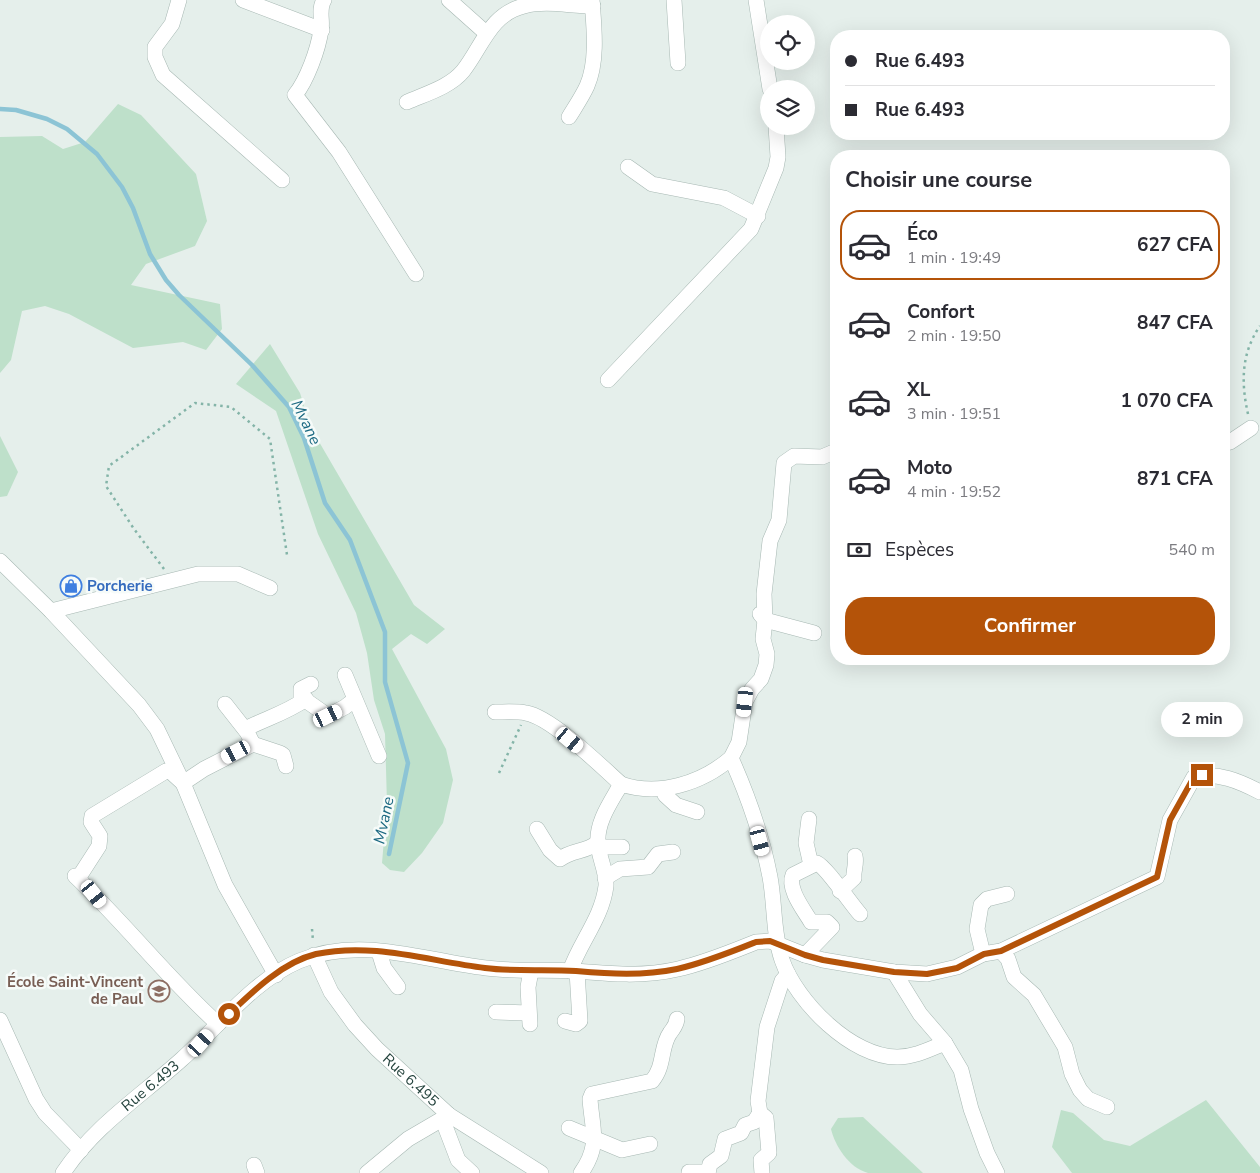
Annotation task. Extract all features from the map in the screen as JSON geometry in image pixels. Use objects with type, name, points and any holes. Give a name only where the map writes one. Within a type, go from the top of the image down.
[{"type":"street","points":[[179,0],[172,24],[155,47],[155,57],[162,75],[282,180]]},
{"type":"street","points":[[243,0],[322,30]]},
{"type":"street","points":[[324,0],[321,5],[322,30],[304,85],[296,95],[339,152],[416,274]]},
{"type":"street","points":[[449,0],[486,33]]},
{"type":"street","points":[[674,0],[678,63]]},
{"type":"street","points":[[756,0],[769,80]]},
{"type":"street","points":[[407,102],[456,78],[463,71],[486,33],[502,16],[522,6],[592,3],[593,56],[591,73],[587,86],[570,117]]},
{"type":"street","points":[[608,380],[751,229],[758,216],[776,168],[778,157],[777,135]]},
{"type":"street","points":[[628,167],[652,184],[712,195],[734,202],[758,216]]},
{"type":"street","points":[[1230,442],[1251,428]]},
{"type":"street","points":[[496,712],[526,713],[556,730],[621,784],[636,789],[665,789],[719,768],[731,758],[739,742],[745,702],[761,678],[766,665],[767,654],[763,640],[765,620],[764,594],[770,541],[779,520],[784,463],[794,456],[822,457],[830,454]]},
{"type":"street","points":[[0,561],[142,701],[183,783],[225,885],[276,975]]},
{"type":"street","points":[[51,611],[198,574],[238,574],[270,588]]},
{"type":"street","points":[[754,608],[765,620],[814,633]]},
{"type":"street","points":[[345,675],[379,756]]},
{"type":"street","points":[[311,684],[299,691],[301,697],[328,716],[346,707],[354,700]]},
{"type":"street","points":[[245,729],[268,717],[287,712],[306,699]]},
{"type":"street","points":[[225,704],[245,729],[253,744],[280,753],[283,755],[286,766]]},
{"type":"street","points":[[183,783],[204,769],[253,744]]},
{"type":"street","points":[[731,758],[753,815],[767,868],[778,944],[781,959],[788,974],[825,1022],[848,1042],[862,1049],[896,1057],[912,1056],[945,1043]]},
{"type":"street","points":[[183,783],[168,771],[92,816],[91,822],[100,836],[99,846],[79,877],[75,876],[94,894],[159,966],[218,1024]]},
{"type":"street","name":"Rue 6.493","points":[[63,1173],[81,1150],[114,1116],[162,1077],[250,994],[297,962],[314,955],[342,950],[370,949],[483,968],[630,975],[677,969],[756,942],[770,941],[805,955],[894,972],[927,974],[957,968],[984,954],[1001,951],[1157,877],[1170,820],[1194,777],[1202,775],[1235,779],[1260,792]]},
{"type":"street","points":[[565,1021],[576,1024],[580,1021],[574,971],[575,956],[595,922],[606,886],[598,845],[600,824],[621,784]]},
{"type":"street","points":[[665,789],[665,795],[676,805],[697,812]]},
{"type":"street","points":[[809,819],[806,843],[811,865]]},
{"type":"street","points":[[537,830],[550,850],[560,858],[568,853],[598,845],[622,847]]},
{"type":"street","points":[[605,878],[620,869],[648,867],[658,854],[674,852]]},
{"type":"street","points":[[840,891],[854,878],[853,872],[857,864],[855,856]]},
{"type":"street","points":[[805,955],[832,927],[827,922],[811,922],[794,891],[791,881],[793,875],[817,863],[823,866],[840,891],[860,914]]},
{"type":"street","points":[[984,954],[977,929],[980,907],[987,899],[1008,894]]},
{"type":"street","points":[[1001,951],[1008,959],[1014,977],[1034,996],[1065,1047],[1072,1074],[1080,1090],[1088,1099],[1107,1107]]},
{"type":"street","points":[[379,952],[384,968],[398,987]]},
{"type":"street","name":"Rue 6.495","points":[[314,955],[331,992],[355,1025],[449,1115],[541,1173]]},
{"type":"street","points":[[496,1012],[529,1019],[531,971]]},
{"type":"street","points":[[894,972],[920,1014],[945,1043],[961,1070],[971,1109],[987,1153],[997,1173]]},
{"type":"street","points":[[762,1173],[761,1160],[769,1153],[769,1133],[766,1118],[760,1113],[758,1101],[767,1028],[782,981],[788,974]]},
{"type":"street","points":[[581,1173],[592,1152],[595,1139],[590,1099],[592,1094],[652,1081],[658,1074],[669,1033],[676,1026],[677,1019]]},
{"type":"street","points":[[0,1020],[36,1099],[45,1113],[81,1150]]},
{"type":"street","points":[[689,1172],[708,1173],[710,1164],[721,1156],[724,1139],[741,1133],[745,1125],[754,1122],[760,1113]]},
{"type":"street","points":[[367,1173],[408,1139],[449,1115]]},
{"type":"street","points":[[449,1115],[445,1126],[457,1157],[472,1173]]},
{"type":"street","points":[[569,1128],[622,1150],[650,1144]]},
{"type":"path","points":[[1251,428],[1243,377],[1251,338],[1260,326]]},
{"type":"path","points":[[173,580],[134,529],[106,486],[109,466],[195,403],[231,407],[270,439],[287,555]]},
{"type":"path","points":[[499,773],[526,713]]},
{"type":"green space","points":[[118,104],[141,115],[196,174],[207,221],[195,246],[146,264],[131,285],[220,304],[222,329],[206,350],[183,342],[133,348],[69,314],[45,306],[22,311],[11,360],[0,373],[0,137],[42,136],[63,149],[85,142]]},
{"type":"green space","points":[[270,344],[300,393],[311,428],[414,605],[445,629],[427,644],[411,634],[392,649],[446,749],[453,780],[443,823],[422,853],[404,872],[390,870],[382,863],[387,804],[385,734],[374,700],[367,653],[356,613],[318,534],[276,411],[236,384]]},
{"type":"green space","points":[[0,436],[18,472],[7,496],[0,497]]},
{"type":"green space","points":[[1206,1100],[1260,1167],[1260,1173],[1072,1173],[1052,1147],[1061,1110],[1073,1113],[1104,1140],[1130,1146]]},
{"type":"green space","points":[[863,1117],[923,1173],[868,1173],[849,1161],[839,1149],[831,1129],[838,1118]]},
{"type":"waterway","name":"Mvane","points":[[0,109],[16,110],[47,119],[67,129],[97,154],[122,187],[133,208],[150,254],[166,280],[179,295],[252,365],[289,407],[304,438],[325,503],[350,540],[385,632],[385,682],[408,763],[389,854]]},
{"type":"place","name":"Porcherie","points":[[71,586]]},
{"type":"place","name":"École Saint-Vincent de Paul","points":[[159,991]]},
{"type":"route","points":[[229,1014],[250,994],[297,962],[314,955],[342,950],[370,949],[483,968],[523,972],[577,971],[593,974],[630,975],[677,969],[714,958],[756,942],[770,941],[823,960],[877,967],[894,972],[927,974],[957,968],[984,954],[1001,951],[1076,917],[1157,877],[1170,820],[1194,777],[1202,775]]}]
